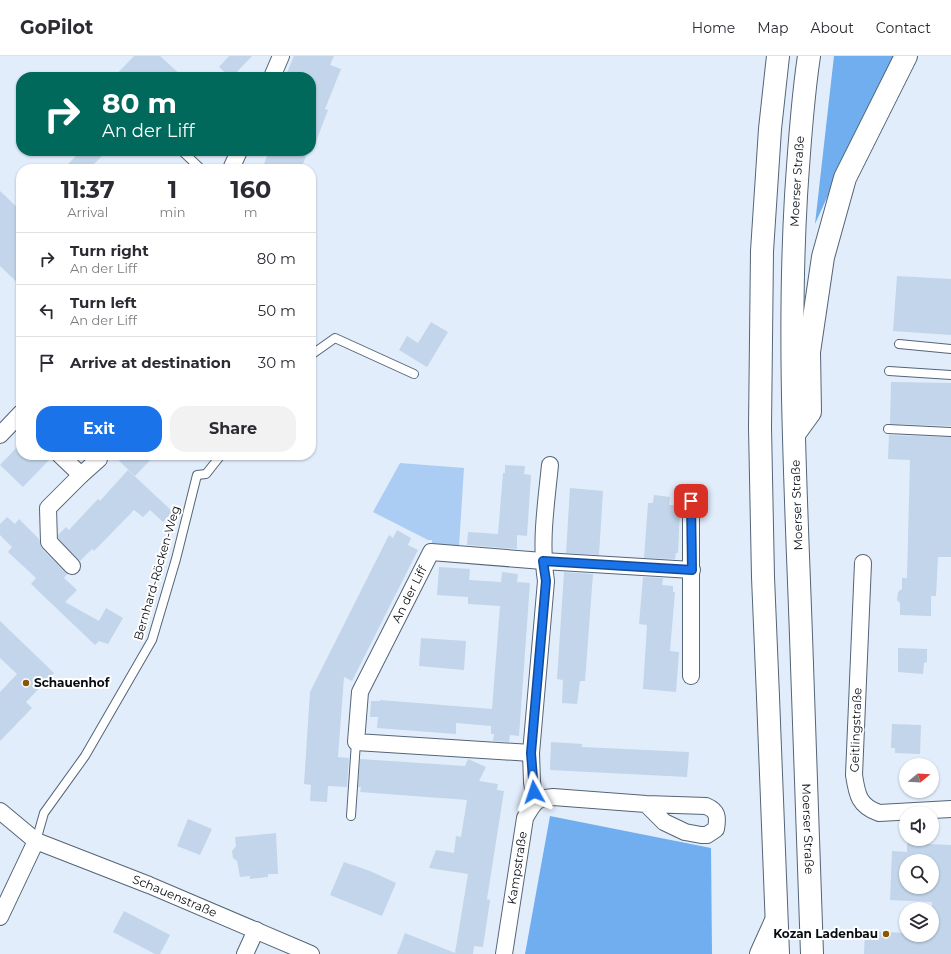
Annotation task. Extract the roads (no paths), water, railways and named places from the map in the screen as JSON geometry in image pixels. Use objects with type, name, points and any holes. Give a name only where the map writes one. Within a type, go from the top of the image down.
[{"type":"main road","points":[[778,56],[770,129],[762,251],[761,435],[763,577],[778,954]]},
{"type":"main road","name":"Moerser Straße","points":[[810,56],[798,161],[792,256],[792,371],[812,954]]},
{"type":"main road","points":[[794,434],[810,412],[809,352],[822,264],[844,178],[906,56]]},
{"type":"main road","points":[[761,954],[776,922]]},
{"type":"street","points":[[274,72],[281,56]]},
{"type":"street","points":[[0,435],[16,419]]},
{"type":"street","points":[[65,460],[81,475]]},
{"type":"street","points":[[72,566],[49,542],[48,508],[98,460]]},
{"type":"street","points":[[550,465],[543,542],[543,561],[546,581],[531,753],[532,782],[535,801],[553,797],[646,804]]},
{"type":"street","points":[[691,501],[691,676]]},
{"type":"street","name":"An der Liff","points":[[356,742],[360,692],[431,552],[543,561],[692,570]]},
{"type":"street","name":"Geitlingstraße","points":[[863,563],[854,775],[856,789],[861,801],[870,810],[879,813],[951,809]]},
{"type":"street","points":[[356,742],[531,753]]},
{"type":"street","name":"Kampstraße","points":[[504,954],[525,818],[535,801]]},
{"type":"street","name":"Schauenstraße","points":[[0,811],[36,840],[149,885],[311,954]]},
{"type":"street","points":[[0,917],[36,840]]},
{"type":"street","points":[[245,954],[256,930]]},
{"type":"lane","points":[[187,156],[196,164]]},
{"type":"lane","points":[[316,351],[335,338],[414,374]]},
{"type":"lane","points":[[899,344],[951,349]]},
{"type":"lane","points":[[889,371],[951,375]]},
{"type":"lane","points":[[888,429],[951,432]]},
{"type":"lane","name":"Bernhard-Röcken-Weg","points":[[36,840],[44,813],[85,756],[152,640],[176,559],[197,475],[206,474],[217,460]]},
{"type":"lane","name":"An der Liff","points":[[351,816],[356,742]]},
{"type":"place","name":"Schauenhof","points":[[26,683]]},
{"type":"place","name":"Kozan Ladenbau","points":[[886,934]]}]
